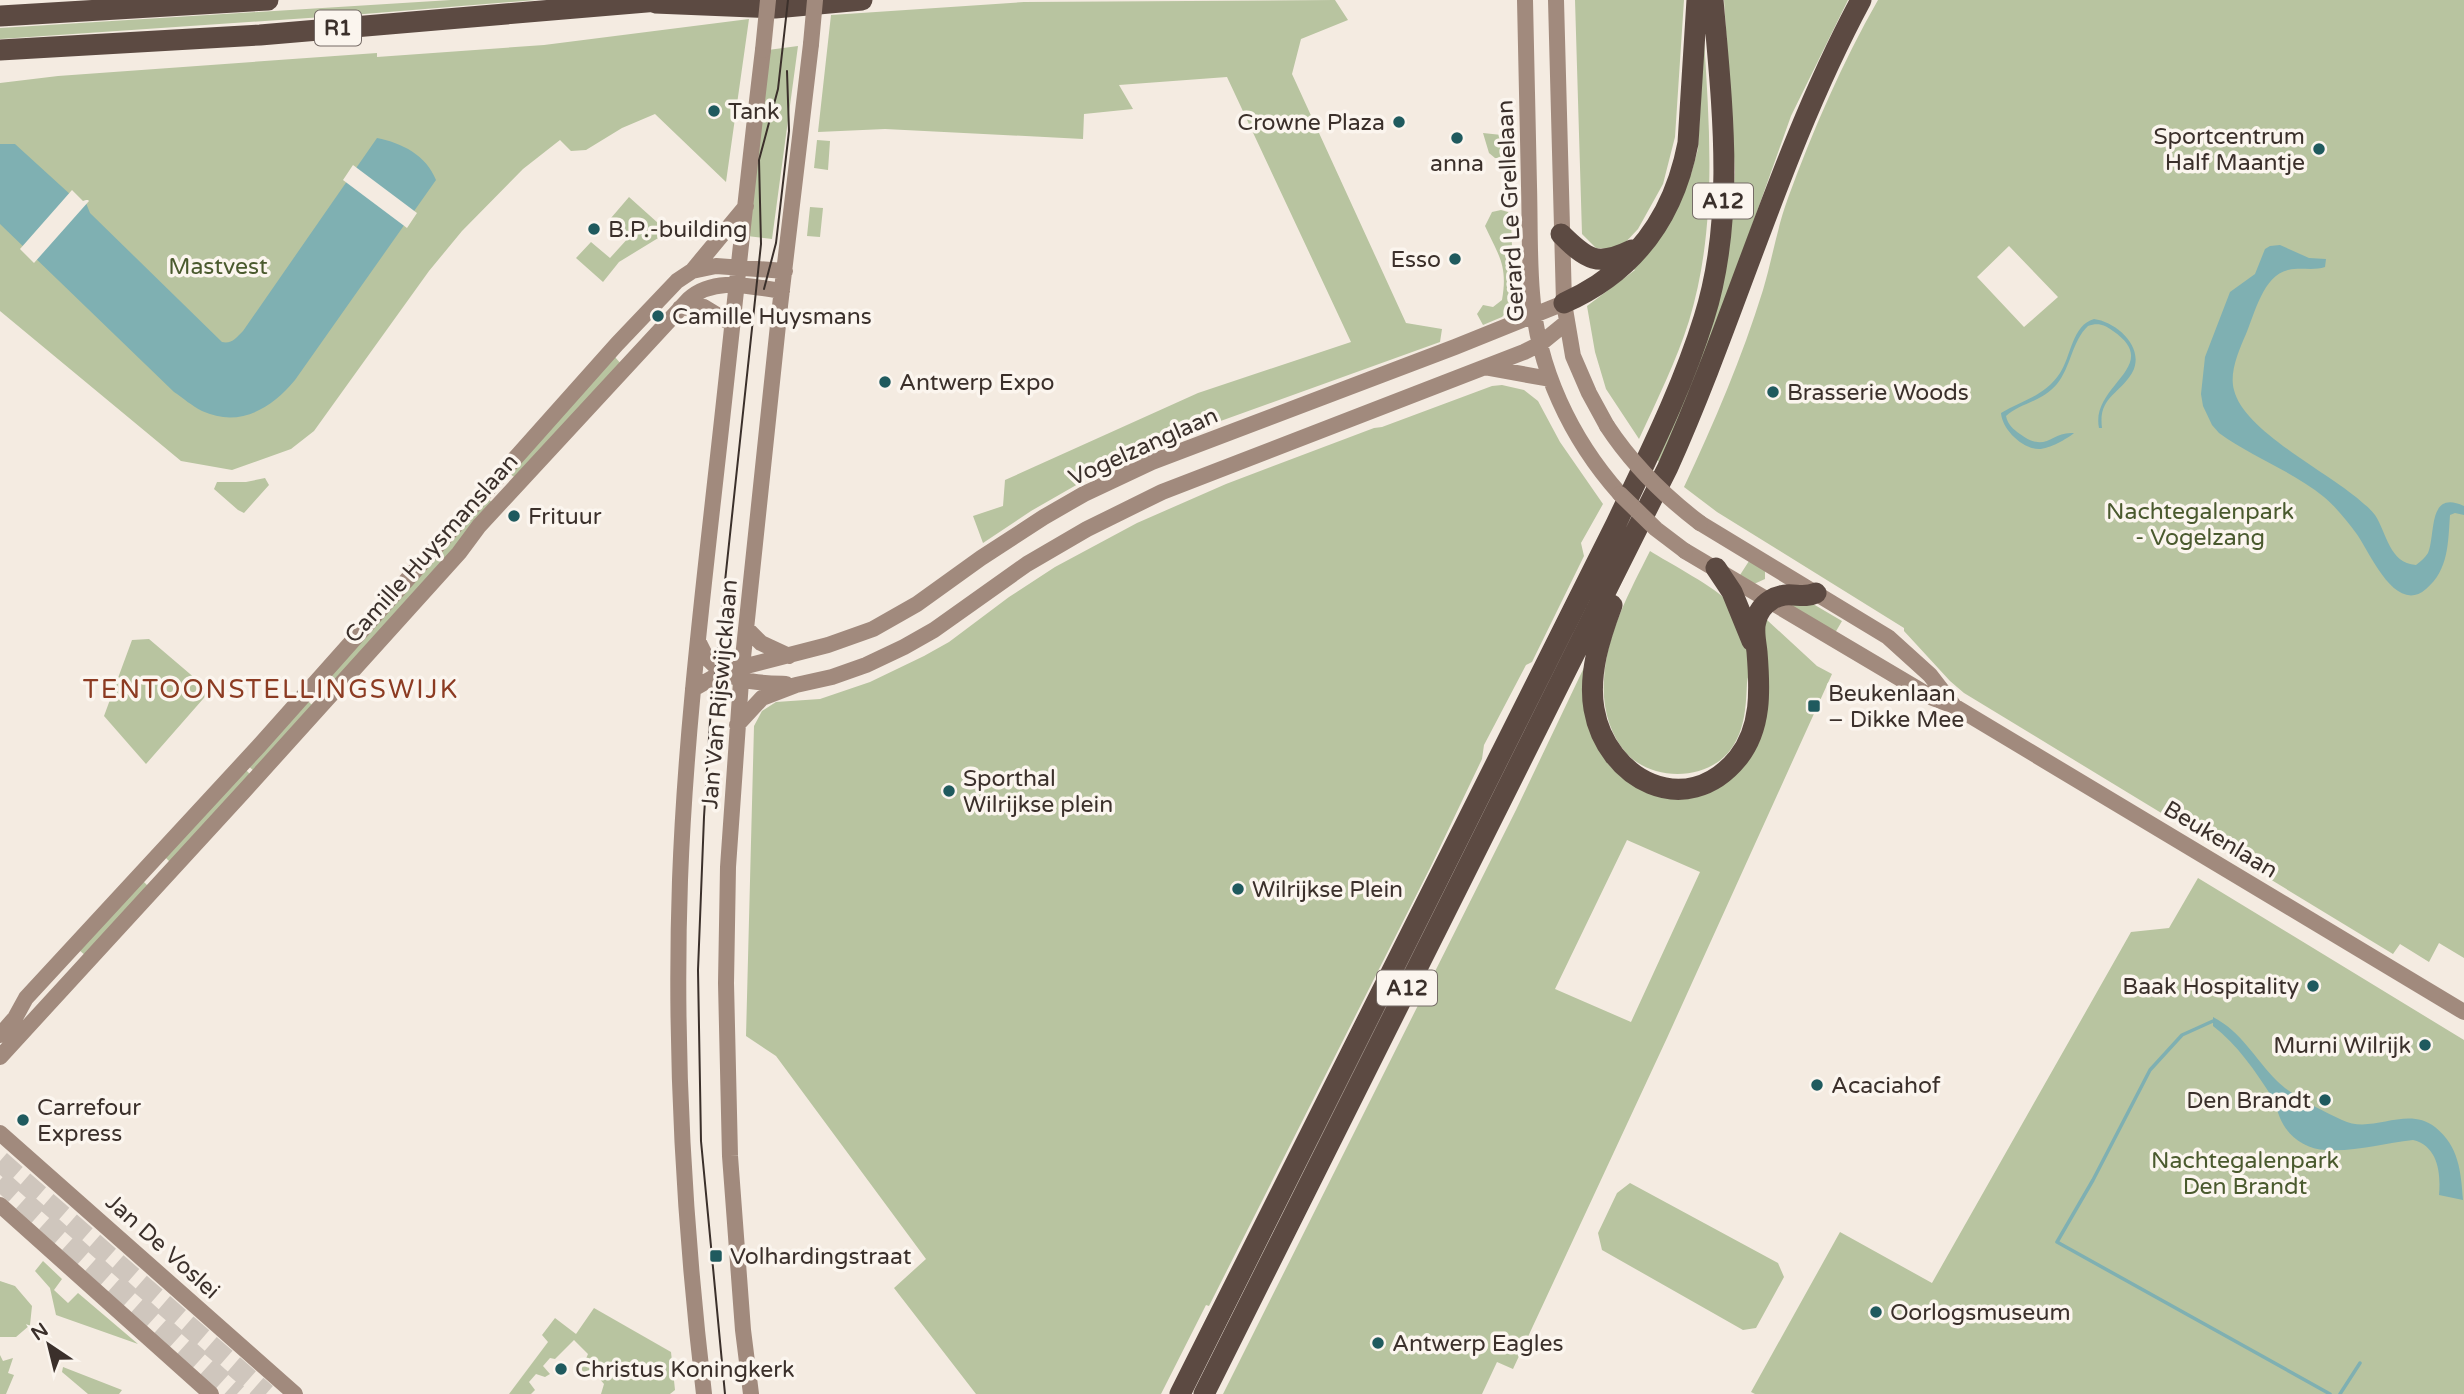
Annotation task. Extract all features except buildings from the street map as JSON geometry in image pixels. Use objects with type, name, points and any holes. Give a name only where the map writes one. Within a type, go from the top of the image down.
[{"type":"highway","points":[[0,16],[268,0]]},
{"type":"highway","points":[[660,1],[775,8],[862,0]]},
{"type":"highway","points":[[1566,313],[1644,244],[1670,202],[1684,162],[1690,124],[1697,0]]},
{"type":"highway","name":"A12","points":[[1180,1394],[1587,583],[1676,395],[1705,316],[1717,259],[1724,147],[1713,0]]},
{"type":"highway","name":"A12","points":[[1204,1394],[1611,582],[1689,420],[1797,136],[1836,46],[1861,0]]},
{"type":"highway","name":"R1","points":[[0,50],[260,35],[660,1]]},
{"type":"highway","points":[[0,63],[27,48]]},
{"type":"highway","points":[[1561,234],[1583,253],[1598,260],[1610,260],[1644,244]]},
{"type":"highway","points":[[1716,568],[1732,592],[1757,653]]},
{"type":"highway","points":[[1611,582],[1613,604],[1594,669],[1594,709],[1599,730],[1606,746],[1628,772],[1655,786],[1684,789],[1710,781],[1730,767],[1755,730],[1759,695],[1754,624],[1760,610],[1770,601],[1789,593],[1809,596],[1816,593]]},
{"type":"street","name":"Jan Van Rijswijcklaan","points":[[704,1394],[688,1239],[680,1064],[680,877],[693,689],[768,0]]},
{"type":"street","name":"Jan Van Rijswijcklaan","points":[[751,1394],[731,1169],[726,1045],[728,867],[741,673],[815,0]]},
{"type":"street","name":"Gerard Le Grellelaan","points":[[1525,0],[1532,295],[1539,344],[1567,418],[1610,482],[1656,529],[1685,551],[1852,650]]},
{"type":"street","points":[[1556,0],[1561,234],[1566,313],[1573,356],[1589,393],[1607,426],[1640,470],[1674,503],[1700,523],[1816,593]]},
{"type":"street","name":"Camille Huysmanslaan","points":[[0,1035],[15,1018],[26,998],[267,737],[617,344],[677,281],[692,271],[746,206]]},
{"type":"street","points":[[692,271],[716,266],[785,271]]},
{"type":"street","name":"Camille Huysmanslaan","points":[[0,1057],[254,780],[459,552],[479,526],[695,293],[709,286],[737,285],[782,291]]},
{"type":"street","points":[[680,308],[704,307],[732,324]]},
{"type":"street","name":"Vogelzanglaan","points":[[693,689],[723,672],[741,673],[873,629],[917,604],[1044,517],[1084,494],[1152,462],[1535,316],[1566,313]]},
{"type":"street","name":"Vogelzanglaan","points":[[737,725],[762,698],[796,685],[832,677],[904,648],[1027,564],[1075,536],[1162,492],[1487,367],[1539,344],[1566,313]]},
{"type":"street","points":[[1487,367],[1550,379]]},
{"type":"street","points":[[946,583],[965,608]]},
{"type":"street","name":"Beukenlaan","points":[[1816,593],[1888,637],[1930,674],[1954,706]]},
{"type":"street","points":[[746,628],[761,643],[789,656]]},
{"type":"street","points":[[698,641],[707,659],[723,672]]},
{"type":"street","name":"Beukenlaan","points":[[1852,650],[1933,698],[1954,706],[2464,1012]]},
{"type":"street","name":"Vogelzanglaan","points":[[741,673],[754,683],[796,685]]},
{"type":"street","name":"Jan De Voslei","points":[[0,1133],[295,1394]]},
{"type":"street","points":[[0,1205],[211,1394]]},
{"type":"green space","points":[[451,0],[536,0],[0,39],[0,28]]},
{"type":"green space","points":[[1335,0],[1348,20],[1301,39],[1292,74],[1406,323],[1442,329],[1440,342],[1165,441],[1092,476],[1031,511],[983,543],[973,516],[1003,506],[1005,480],[1198,393],[1351,342],[1227,77],[1119,85],[1133,109],[1084,114],[1083,139],[885,129],[818,132],[831,15],[1024,2]]},
{"type":"green space","points":[[1575,0],[1684,0],[1675,137],[1663,184],[1638,229],[1623,245],[1609,249],[1596,248],[1582,234]]},
{"type":"green space","points":[[1724,0],[1848,0],[1791,116],[1707,352],[1660,464],[1657,459],[1731,220],[1735,172]]},
{"type":"green space","name":"Nachtegalenpark - Vogelzang","points":[[1878,0],[2464,0],[2464,958],[2439,943],[2429,962],[2400,944],[2393,954],[1964,693],[1950,681],[1904,628],[1717,512],[1684,487],[1746,340],[1763,290],[1784,209],[1798,173],[1829,97]],"holes":[[[2009,246],[2058,297],[2024,327],[1977,277]]]},
{"type":"green space","name":"Mastvest","points":[[749,19],[726,182],[655,114],[622,128],[586,150],[571,151],[560,140],[523,169],[462,231],[429,271],[314,431],[291,449],[232,470],[181,461],[0,311],[0,83],[58,76],[377,53],[377,57],[544,45]]},
{"type":"green space","points":[[1704,39],[1709,181],[1704,251],[1698,286],[1684,336],[1639,439],[1606,389],[1595,352],[1587,306],[1635,270],[1632,268],[1691,174],[1698,149]]},
{"type":"green space","points":[[798,46],[772,239],[747,236],[768,50]]},
{"type":"green space","points":[[1483,133],[1511,136],[1511,150],[1495,158],[1489,153]]},
{"type":"green space","points":[[817,140],[830,141],[828,170],[814,168]]},
{"type":"green space","points":[[629,197],[668,232],[619,262],[603,282],[576,258],[591,242],[610,258],[630,236],[611,218]]},
{"type":"green space","points":[[810,207],[823,208],[820,237],[807,236]]},
{"type":"green space","points":[[1492,212],[1508,212],[1511,218],[1514,304],[1502,317],[1483,325],[1477,314],[1483,305],[1493,307],[1502,300],[1504,288],[1503,270],[1485,226]]},
{"type":"green space","points":[[615,357],[621,364],[517,479],[510,474]]},
{"type":"green space","points":[[1502,385],[1524,390],[1538,401],[1560,442],[1603,504],[1581,543],[1584,556],[1532,662],[1526,665],[1484,745],[1482,759],[1431,866],[1209,1306],[1206,1305],[1161,1394],[976,1394],[894,1288],[926,1259],[776,1056],[746,1036],[754,726],[762,711],[776,702],[820,699],[870,682],[924,656],[949,642],[1055,567],[1137,523],[1226,484],[1374,428],[1492,386]]},
{"type":"green space","points":[[265,478],[269,485],[244,513],[214,489],[217,482],[246,482]]},
{"type":"green space","points":[[487,498],[494,504],[331,686],[323,679]]},
{"type":"green space","points":[[1650,551],[1704,583],[1729,603],[1752,657],[1744,718],[1736,742],[1721,760],[1695,772],[1666,773],[1651,770],[1638,763],[1627,754],[1616,738],[1606,710],[1604,680],[1609,646],[1620,613]]},
{"type":"green space","points":[[1749,561],[1765,570],[1765,579],[1754,584],[1740,575]]},
{"type":"green space","points":[[1808,601],[1842,621],[1835,633],[1788,605]]},
{"type":"green space","points":[[1767,620],[1817,666],[1832,674],[1513,1369],[1497,1362],[1482,1394],[1223,1394],[1516,810],[1589,657],[1592,725],[1603,756],[1627,781],[1657,796],[1746,761],[1761,630]],"holes":[[[1627,840],[1700,872],[1631,1022],[1555,989]]]},
{"type":"green space","points":[[149,639],[210,691],[146,764],[104,716],[132,640]]},
{"type":"green space","points":[[306,699],[313,706],[254,771],[247,765]]},
{"type":"green space","points":[[244,768],[250,774],[171,863],[164,856]]},
{"type":"green space","name":"Nachtegalenpark Den Brandt","points":[[2198,878],[2464,1040],[2464,1394],[1751,1392],[1840,1232],[1932,1283],[2131,932],[2169,928]]},
{"type":"green space","points":[[142,880],[149,887],[86,956],[79,950]]},
{"type":"green space","points":[[1630,1183],[1778,1263],[1784,1277],[1756,1328],[1743,1330],[1602,1250],[1598,1233],[1617,1193]]},
{"type":"green space","points":[[43,1261],[62,1279],[54,1290],[68,1303],[78,1293],[138,1344],[56,1315],[50,1288],[35,1271]]},
{"type":"green space","points":[[0,1281],[15,1286],[32,1306],[30,1325],[16,1337],[0,1337]]},
{"type":"green space","points":[[594,1308],[671,1352],[675,1390],[670,1394],[601,1394],[604,1384],[592,1370],[581,1373],[575,1368],[585,1361],[588,1354],[574,1340],[555,1359],[550,1358],[543,1366],[550,1374],[545,1377],[536,1374],[529,1382],[535,1390],[531,1394],[509,1394],[548,1342],[542,1335],[555,1318],[576,1334]]},
{"type":"green space","points":[[0,1355],[3,1361],[13,1358],[8,1373],[14,1375],[6,1394],[0,1394]]},
{"type":"green space","points":[[63,1367],[122,1390],[119,1394],[88,1394],[62,1372]]},
{"type":"water","points":[[377,138],[395,143],[420,157],[436,180],[295,380],[265,407],[241,416],[216,416],[202,411],[174,392],[0,224],[0,144],[15,144],[83,206],[86,203],[90,213],[222,342],[229,342],[243,331]]},
{"type":"water","points":[[2280,245],[2309,258],[2326,259],[2325,267],[2288,270],[2279,274],[2266,287],[2236,362],[2234,390],[2241,406],[2271,437],[2370,509],[2394,553],[2407,563],[2416,565],[2428,553],[2438,509],[2452,502],[2464,506],[2464,515],[2450,515],[2446,555],[2439,573],[2426,589],[2415,595],[2404,594],[2384,578],[2356,533],[2328,501],[2299,479],[2219,433],[2203,406],[2201,394],[2205,357],[2230,292],[2255,274],[2265,249]]},
{"type":"water","points":[[2094,319],[2112,325],[2127,338],[2135,354],[2132,373],[2106,403],[2102,428],[2099,428],[2099,413],[2129,366],[2131,355],[2127,343],[2110,329],[2098,324],[2088,326],[2078,339],[2066,370],[2057,384],[2045,395],[2006,416],[2015,430],[2036,442],[2074,433],[2043,449],[2026,446],[2009,431],[2001,413],[2041,392],[2054,381],[2064,366],[2076,335],[2087,322]]},
{"type":"water","points":[[2213,1017],[2240,1038],[2283,1087],[2342,1120],[2365,1124],[2412,1119],[2435,1127],[2454,1151],[2460,1170],[2463,1200],[2439,1195],[2438,1170],[2433,1154],[2421,1143],[2413,1140],[2337,1150],[2318,1149],[2298,1141],[2283,1125],[2272,1097],[2253,1068],[2213,1026]]},
{"type":"pier","points":[[353,165],[417,213],[407,228],[343,180]]},
{"type":"pier","points":[[72,190],[83,201],[89,201],[34,263],[20,249]]},
{"type":"waterway","points":[[2213,1021],[2182,1035],[2150,1070],[2093,1180],[2057,1242],[2330,1394]]},
{"type":"waterway","points":[[2340,1394],[2360,1363]]},
{"type":"tunnel","points":[[0,1161],[266,1394]]},
{"type":"tunnel","points":[[0,1180],[237,1394]]},
{"type":"tram line","points":[[725,1394],[701,1141],[698,970],[704,817],[710,722],[761,244],[759,160],[778,89],[788,0]]},
{"type":"tram line","points":[[764,289],[776,243],[789,131],[787,71]]},
{"type":"place","name":"Tank","points":[[714,111]]},
{"type":"place","name":"Crowne Plaza","points":[[1399,122]]},
{"type":"place","name":"anna","points":[[1457,138]]},
{"type":"place","name":"Sportcentrum Half Maantje","points":[[2319,149]]},
{"type":"place","name":"B.P.-building","points":[[594,229]]},
{"type":"place","name":"Esso","points":[[1455,259]]},
{"type":"place","name":"Camille Huysmans","points":[[658,316]]},
{"type":"place","name":"Antwerp Expo","points":[[885,382]]},
{"type":"place","name":"Brasserie Woods","points":[[1773,392]]},
{"type":"place","name":"Frituur","points":[[514,516]]},
{"type":"place","name":"Beukenlaan – Dikke Mee","points":[[1814,706]]},
{"type":"place","name":"Sporthal Wilrijkse plein","points":[[949,791]]},
{"type":"place","name":"Wilrijkse Plein","points":[[1238,889]]},
{"type":"place","name":"Baak Hospitality","points":[[2313,986]]},
{"type":"place","name":"Murni Wilrijk","points":[[2425,1045]]},
{"type":"place","name":"Acaciahof","points":[[1817,1085]]},
{"type":"place","name":"Den Brandt","points":[[2325,1100]]},
{"type":"place","name":"Carrefour Express","points":[[23,1120]]},
{"type":"place","name":"Volhardingstraat","points":[[716,1256]]},
{"type":"place","name":"Oorlogsmuseum","points":[[1876,1312]]},
{"type":"place","name":"Antwerp Eagles","points":[[1378,1343]]},
{"type":"place","name":"Christus Koningkerk","points":[[561,1369]]},
{"type":"district","name":"TENTOONSTELLINGSWIJK","points":[[271,689]]}]
